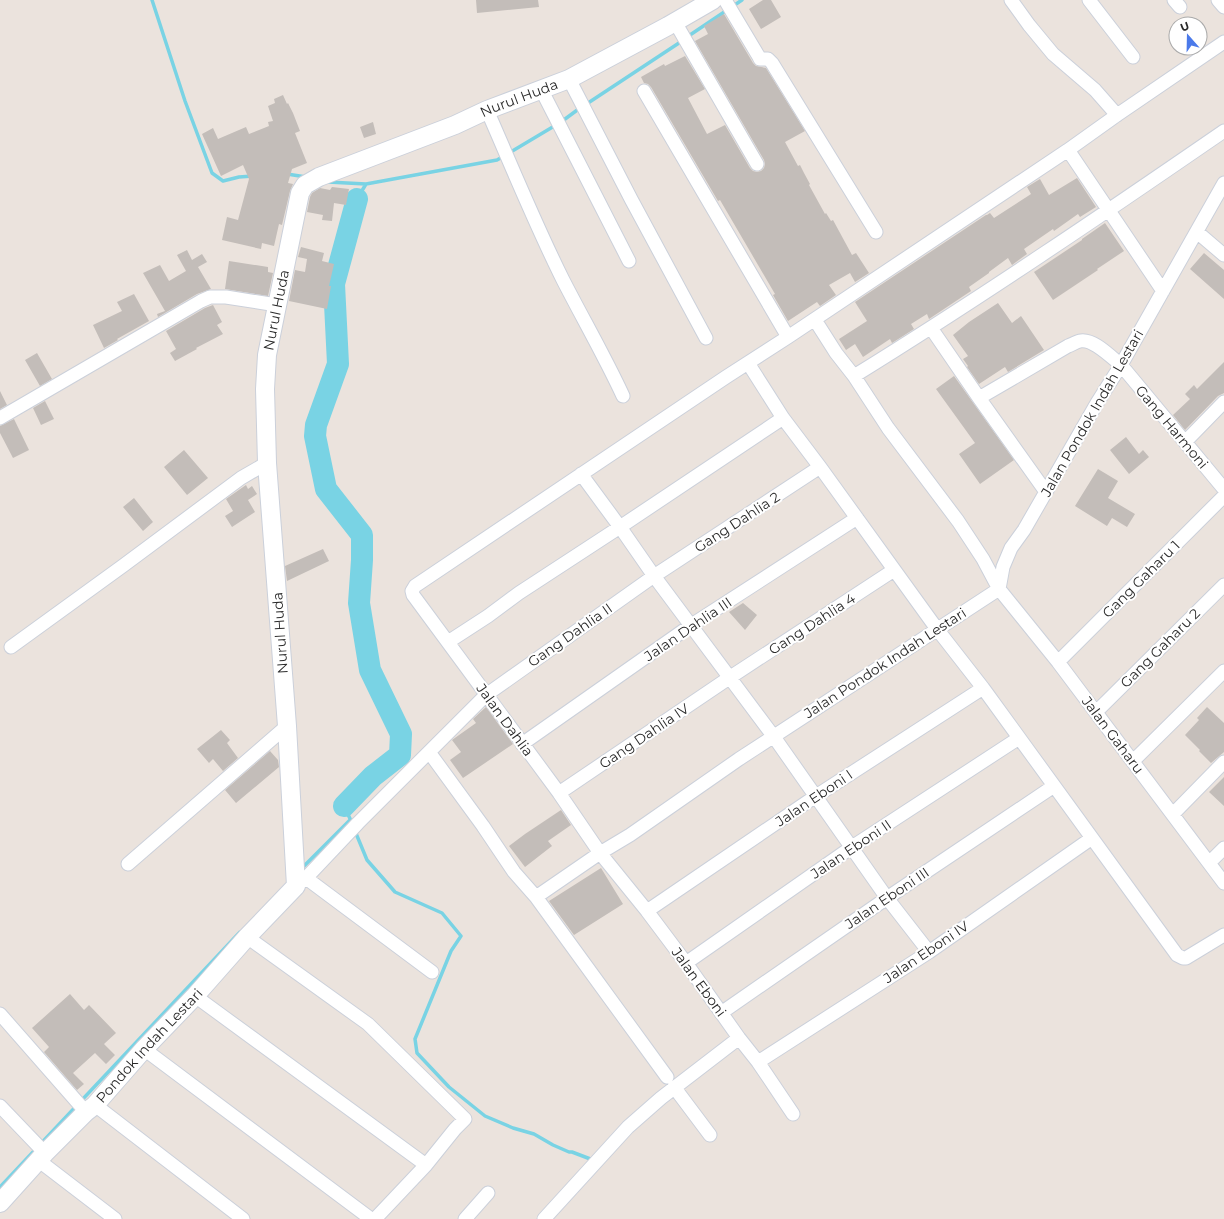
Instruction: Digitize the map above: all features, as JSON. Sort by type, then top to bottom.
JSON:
[{"type":"street","points":[[721,0],[735,16],[760,59],[768,59],[772,63],[876,232]]},
{"type":"street","name":"Nurul Huda","points":[[301,882],[287,726],[268,463],[265,389],[267,355],[300,193],[305,185],[314,180],[455,125],[487,110],[569,79],[677,25],[721,0]]},
{"type":"street","points":[[1011,0],[1053,54],[1095,90],[1117,115]]},
{"type":"street","points":[[1089,0],[1133,57]]},
{"type":"street","points":[[1218,0],[1224,7]]},
{"type":"street","points":[[677,25],[757,164]]},
{"type":"street","points":[[929,952],[887,898],[774,736],[690,626],[581,474],[815,320],[1068,150],[1224,42]]},
{"type":"street","points":[[569,79],[706,338]]},
{"type":"street","points":[[541,89],[629,261]]},
{"type":"street","points":[[644,91],[788,338]]},
{"type":"street","points":[[487,110],[526,201],[563,280],[624,396]]},
{"type":"street","points":[[854,376],[931,328],[1108,211],[1224,131]]},
{"type":"street","points":[[1068,150],[1163,291]]},
{"type":"street","name":"Jalan Pondok Indah Lestari","points":[[536,897],[600,853],[630,835],[739,759],[998,589],[1003,567],[1011,548],[1024,530],[1062,461],[1121,365],[1224,183]]},
{"type":"street","points":[[1197,232],[1224,255]]},
{"type":"street","points":[[0,418],[201,301],[210,298],[226,297],[277,305]]},
{"type":"street","name":"Jalan Gaharu","points":[[815,320],[888,428],[958,521],[983,559],[998,589],[1058,662],[1224,883]]},
{"type":"street","points":[[931,328],[1046,492]]},
{"type":"street","name":"Gang Harmoni","points":[[979,398],[1068,346],[1081,341],[1090,342],[1102,349],[1121,365],[1224,489]]},
{"type":"street","points":[[748,363],[783,418],[894,570],[983,688],[1177,955],[1186,958],[1224,935]]},
{"type":"street","points":[[1185,442],[1224,402]]},
{"type":"street","points":[[448,642],[488,616],[519,593],[783,418]]},
{"type":"street","points":[[11,647],[124,566],[241,478],[268,463]]},
{"type":"street","name":"Gang Dahlia 2","points":[[654,576],[820,467]]},
{"type":"street","name":"Jalan Dahlia","points":[[581,474],[415,586],[412,591],[413,595],[559,793],[600,853]]},
{"type":"street","name":"Gang Gaharu 1","points":[[1058,662],[1224,496]]},
{"type":"street","name":"Jalan Dahlia III","points":[[522,744],[690,626],[857,518]]},
{"type":"street","name":"Gang Dahlia 4","points":[[729,678],[894,570]]},
{"type":"street","name":"Gang Dahlia II","points":[[301,882],[486,695],[654,576]]},
{"type":"street","name":"Gang Gaharu 2","points":[[1096,712],[1224,585]]},
{"type":"street","points":[[1133,761],[1224,671]]},
{"type":"street","name":"Gang Dahlia IV","points":[[559,793],[729,678]]},
{"type":"street","name":"Jalan Eboni I","points":[[647,911],[816,796],[983,688]]},
{"type":"street","points":[[128,864],[287,726]]},
{"type":"street","name":"Jalan Eboni II","points":[[686,963],[852,847],[1019,738]]},
{"type":"street","points":[[429,752],[483,826],[514,872],[536,897],[710,1135]]},
{"type":"street","points":[[1173,814],[1224,762]]},
{"type":"street","name":"Jalan Eboni III","points":[[721,1013],[887,898],[1054,786]]},
{"type":"street","name":"Jalan Eboni IV","points":[[758,1062],[929,952],[1092,838]]},
{"type":"street","points":[[1209,863],[1224,848]]},
{"type":"street","name":"Jalan Eboni","points":[[600,853],[647,911],[686,963],[739,1038],[758,1062],[793,1114]]},
{"type":"street","points":[[301,882],[432,972]]},
{"type":"street","name":"Pondok Indah Lestari","points":[[0,1203],[41,1157],[90,1108],[195,996],[247,937],[301,882]]},
{"type":"street","points":[[247,937],[368,1024],[465,1119],[426,1165],[376,1219]]},
{"type":"street","points":[[195,996],[426,1165]]},
{"type":"street","points":[[0,1014],[90,1108],[243,1219]]},
{"type":"street","points":[[544,1219],[671,1082],[739,1038]]},
{"type":"street","points":[[144,1049],[371,1219]]},
{"type":"street","points":[[0,1106],[41,1157],[115,1219]]},
{"type":"street","points":[[466,1219],[488,1193]]},
{"type":"building","points":[[476,0],[538,0],[539,7],[477,13]]},
{"type":"building","points":[[763,0],[771,0],[781,17],[761,29],[749,9]]},
{"type":"building","points":[[724,14],[753,63],[756,66],[766,68],[805,131],[785,142],[798,166],[800,165],[825,214],[826,213],[831,221],[833,220],[852,255],[856,253],[869,273],[855,282],[850,273],[829,285],[836,295],[820,306],[817,302],[788,321],[773,295],[775,294],[720,200],[718,201],[651,87],[644,83],[641,77],[664,64],[665,66],[685,56],[705,89],[688,98],[707,134],[725,125],[750,168],[753,171],[761,171],[764,168],[764,160],[695,41],[708,34],[704,26]]},
{"type":"building","points":[[283,95],[293,113],[300,131],[295,133],[307,163],[292,169],[288,183],[293,184],[282,225],[279,224],[274,246],[262,243],[261,249],[222,240],[227,217],[238,220],[249,179],[243,165],[221,176],[202,134],[213,128],[218,139],[246,127],[249,134],[269,126],[268,122],[273,121],[268,106],[275,103],[274,99]]},
{"type":"building","points":[[373,122],[376,134],[364,138],[360,127]]},
{"type":"building","points":[[1077,178],[1096,207],[1080,217],[1078,214],[1054,231],[1053,229],[1024,249],[1027,254],[1012,265],[1008,258],[969,287],[971,291],[929,319],[927,314],[911,324],[914,329],[892,343],[890,339],[863,357],[855,344],[846,350],[839,339],[867,321],[855,302],[986,215],[990,213],[994,218],[1028,196],[1031,194],[1027,187],[1040,179],[1049,195]]},
{"type":"building","points":[[332,187],[349,189],[346,205],[334,203],[332,221],[322,220],[323,215],[307,212],[312,193],[320,188],[330,190]]},
{"type":"building","points":[[1105,223],[1124,251],[1053,300],[1034,272]]},
{"type":"building","points":[[301,247],[324,253],[322,261],[334,264],[329,286],[331,286],[327,309],[289,301],[295,270],[305,272],[307,259],[298,257]]},
{"type":"building","points":[[187,250],[192,260],[202,254],[207,262],[198,267],[211,289],[197,294],[158,317],[157,314],[165,311],[143,273],[160,265],[169,281],[186,271],[177,255]]},
{"type":"building","points":[[1204,253],[1224,270],[1224,299],[1190,269]]},
{"type":"building","points":[[229,261],[268,267],[268,272],[273,273],[268,296],[225,289]]},
{"type":"building","points":[[134,294],[149,321],[104,348],[93,325],[122,311],[117,302]]},
{"type":"building","points":[[998,303],[1012,323],[1021,316],[1044,350],[1008,372],[1005,367],[979,384],[963,359],[968,356],[953,335],[969,322]]},
{"type":"building","points":[[213,305],[222,322],[217,325],[223,334],[175,361],[170,353],[176,349],[166,331],[205,308]]},
{"type":"building","points":[[37,353],[52,379],[40,386],[25,360]]},
{"type":"building","points":[[1224,362],[1224,393],[1218,396],[1185,430],[1173,415],[1190,399],[1185,394],[1194,385],[1197,389]]},
{"type":"building","points":[[954,376],[1014,460],[980,484],[959,454],[975,443],[936,389]]},
{"type":"building","points":[[0,391],[7,405],[0,409]]},
{"type":"building","points":[[45,401],[54,419],[41,425],[33,408]]},
{"type":"building","points":[[14,419],[29,450],[13,458],[0,433],[0,426]]},
{"type":"building","points":[[1126,437],[1139,454],[1143,450],[1149,457],[1129,474],[1110,450]]},
{"type":"building","points":[[184,450],[208,478],[187,495],[164,467]]},
{"type":"building","points":[[1098,469],[1118,481],[1108,498],[1135,514],[1127,527],[1112,518],[1107,526],[1075,506]]},
{"type":"building","points":[[246,485],[248,489],[252,486],[257,494],[248,500],[255,512],[232,527],[225,516],[233,511],[226,499]]},
{"type":"building","points":[[134,498],[153,522],[143,531],[123,507]]},
{"type":"building","points":[[323,549],[329,561],[287,581],[285,566]]},
{"type":"building","points":[[743,603],[757,615],[745,630],[729,612]]},
{"type":"building","points":[[486,707],[513,744],[463,778],[450,760],[461,752],[452,740],[476,723],[473,719]]},
{"type":"building","points":[[1207,707],[1224,723],[1224,752],[1211,763],[1185,735],[1199,720],[1197,718]]},
{"type":"building","points":[[221,730],[230,740],[227,743],[238,758],[223,771],[213,759],[209,763],[197,749]]},
{"type":"building","points":[[270,751],[278,760],[279,767],[236,803],[225,790]]},
{"type":"building","points":[[1224,777],[1224,806],[1209,792]]},
{"type":"building","points":[[561,810],[571,825],[548,841],[552,846],[525,867],[509,846]]},
{"type":"building","points":[[601,868],[623,904],[574,935],[549,901]]},
{"type":"building","points":[[70,994],[84,1010],[89,1005],[116,1033],[104,1044],[115,1055],[106,1064],[95,1053],[73,1073],[84,1084],[77,1090],[44,1052],[49,1047],[32,1028]]},
{"type":"waterway","points":[[152,0],[185,101],[212,173],[223,181],[239,177],[253,176]]},
{"type":"waterway","points":[[687,37],[742,0]]},
{"type":"waterway","points":[[585,105],[682,41]]},
{"type":"waterway","points":[[561,122],[580,108]]},
{"type":"waterway","points":[[509,153],[556,125]]},
{"type":"waterway","points":[[357,199],[366,184],[497,160],[504,156]]},
{"type":"waterway","points":[[287,174],[306,177]]},
{"type":"waterway","points":[[328,182],[366,184]]},
{"type":"waterway","points":[[344,806],[373,776],[400,755],[401,734],[370,670],[359,603],[362,535],[326,489],[315,436],[316,425],[338,364],[334,284],[357,199]]},
{"type":"waterway","points":[[344,806],[353,825]]},
{"type":"waterway","points":[[301,869],[350,820]]},
{"type":"waterway","points":[[355,831],[367,860],[395,892],[442,913],[461,936],[451,951],[415,1039],[417,1053],[449,1087],[485,1116],[513,1128],[534,1134],[553,1145],[593,1160]]},
{"type":"waterway","points":[[0,1187],[240,932]]}]
